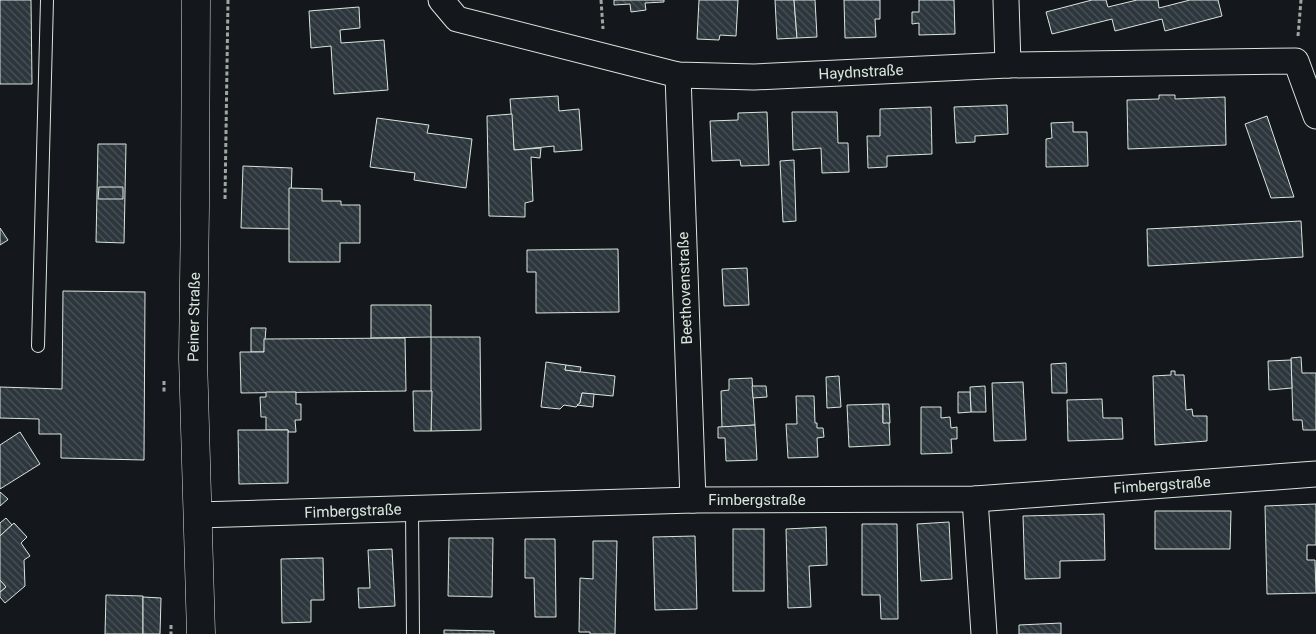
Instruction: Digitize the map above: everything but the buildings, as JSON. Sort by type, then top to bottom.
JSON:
[{"type":"main road","name":"Peiner Straße","points":[[196,0],[192,358],[201,634]]},
{"type":"street","name":"Haydnstraße","points":[[441,0],[457,19],[678,75],[754,77],[1008,65],[1296,61]]},
{"type":"street","points":[[1006,0],[1008,65]]},
{"type":"street","points":[[1296,61],[1316,116]]},
{"type":"street","name":"Beethovenstraße","points":[[678,75],[693,500]]},
{"type":"street","name":"Fimbergstraße","points":[[198,515],[693,500],[975,499],[1316,474]]},
{"type":"street","points":[[975,499],[984,634]]},
{"type":"lane","points":[[38,346],[47,0]]},
{"type":"lane","points":[[412,509],[413,634]]},
{"type":"path","points":[[225,200],[228,0]]},
{"type":"path","points":[[1296,61],[1301,0]]}]
